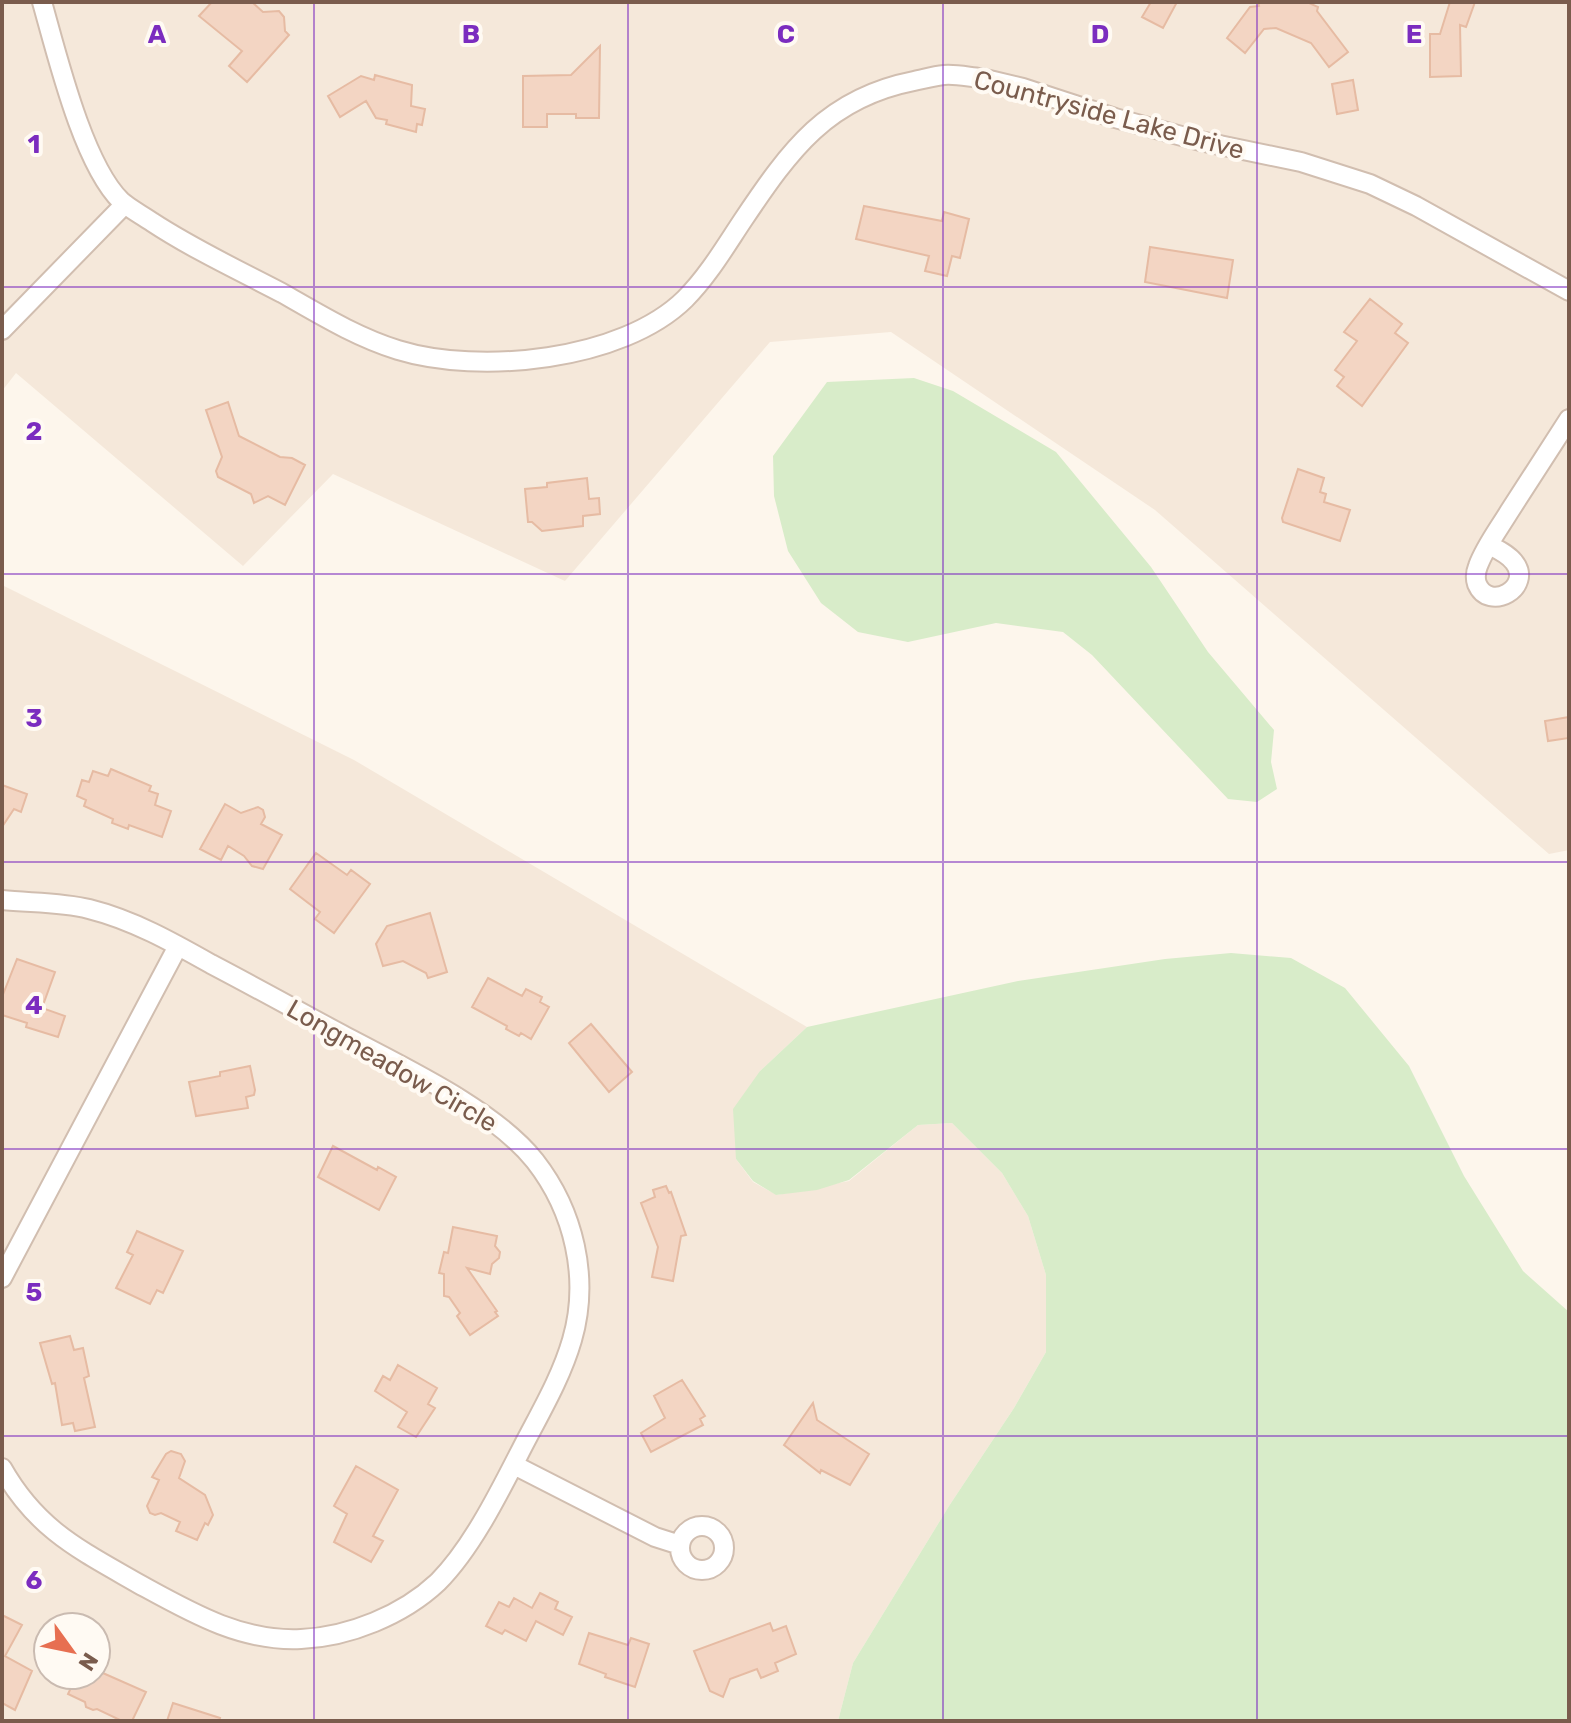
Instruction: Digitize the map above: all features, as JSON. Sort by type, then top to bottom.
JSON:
[{"type":"street","name":"Countryside Lake Drive","points":[[42,2],[84,138],[102,175],[125,204],[170,234],[333,323],[374,342],[424,357],[462,361],[536,359],[593,349],[663,318],[685,299],[709,270],[787,158],[827,117],[869,92],[944,75],[981,78],[1023,88],[1129,122],[1339,173],[1416,206],[1569,291]]},
{"type":"street","points":[[2,330],[125,204]]},
{"type":"street","points":[[1489,545],[1569,419]]},
{"type":"street","name":"Longmeadow Circle","points":[[2,900],[86,908],[122,919],[178,946],[483,1114],[516,1140],[537,1164],[560,1201],[575,1243],[579,1273],[572,1340],[558,1378],[514,1465],[469,1542],[435,1585],[416,1600],[347,1632],[300,1639],[245,1634],[186,1610],[68,1544],[29,1507],[2,1468]]},
{"type":"street","points":[[2,1278],[178,946]]},
{"type":"street","points":[[514,1465],[655,1537],[680,1545]]},
{"type":"shaded area","points":[[2,2],[1569,2],[1569,850],[1549,854],[1155,510],[891,332],[770,342],[565,581],[333,474],[243,566],[16,373],[2,391]]},
{"type":"shaded area","points":[[2,585],[354,760],[807,1027],[760,1071],[736,1159],[753,1182],[777,1195],[849,1181],[918,1125],[952,1123],[1002,1173],[1028,1216],[1046,1275],[1046,1352],[853,1663],[838,1721],[2,1721]]},
{"type":"green space","points":[[914,378],[953,391],[1056,452],[1151,567],[1208,652],[1274,730],[1271,762],[1277,789],[1257,802],[1228,799],[1092,655],[1063,632],[996,623],[908,642],[858,632],[821,603],[788,551],[774,496],[773,456],[827,382]]},
{"type":"green space","points":[[1231,953],[1291,958],[1345,988],[1409,1066],[1464,1176],[1523,1271],[1569,1312],[1569,1721],[838,1721],[853,1663],[1046,1352],[1046,1275],[1028,1216],[1002,1173],[952,1123],[918,1125],[849,1180],[817,1190],[776,1195],[753,1181],[736,1159],[733,1109],[760,1071],[807,1027],[1018,981],[1165,959]]},
{"type":"building","points":[[212,2],[252,2],[263,12],[279,11],[284,17],[285,31],[289,35],[247,82],[229,66],[242,51],[199,16]]},
{"type":"building","points":[[1151,2],[1177,2],[1163,28],[1142,17]]},
{"type":"building","points":[[1258,2],[1307,2],[1318,7],[1317,11],[1348,52],[1329,67],[1311,43],[1276,28],[1264,29],[1245,53],[1227,38],[1250,7],[1259,6]]},
{"type":"building","points":[[1450,2],[1475,2],[1466,27],[1460,25],[1461,76],[1430,77],[1430,34],[1440,34]]},
{"type":"building","points":[[600,46],[599,118],[547,114],[547,127],[523,127],[523,76],[571,75]]},
{"type":"building","points":[[375,75],[412,85],[411,106],[425,109],[422,125],[417,124],[416,132],[376,118],[366,101],[340,117],[328,96],[361,76],[374,80]]},
{"type":"building","points":[[1353,80],[1358,110],[1337,114],[1332,84]]},
{"type":"building","points":[[864,206],[942,221],[944,212],[969,219],[960,258],[952,256],[947,276],[925,271],[929,256],[856,239]]},
{"type":"building","points":[[1150,247],[1233,260],[1227,298],[1145,282]]},
{"type":"building","points":[[1370,299],[1402,324],[1395,333],[1408,343],[1362,406],[1337,386],[1344,377],[1335,370],[1357,341],[1344,332]]},
{"type":"building","points":[[228,402],[239,436],[280,457],[292,458],[305,465],[285,505],[268,496],[254,503],[251,494],[218,477],[216,471],[222,457],[206,410]]},
{"type":"building","points":[[1298,469],[1324,478],[1320,492],[1326,494],[1324,502],[1350,510],[1340,541],[1283,522]]},
{"type":"building","points":[[587,478],[589,499],[599,498],[600,514],[583,516],[583,526],[542,531],[528,522],[525,489]]},
{"type":"building","points":[[1569,717],[1569,738],[1548,741],[1545,721]]},
{"type":"building","points":[[111,769],[151,786],[149,791],[158,794],[155,805],[171,811],[162,837],[129,825],[128,829],[112,823],[113,819],[84,806],[86,800],[77,796],[82,780],[89,782],[93,771],[108,776]]},
{"type":"building","points":[[2,785],[27,794],[21,812],[14,809],[2,827]]},
{"type":"building","points":[[225,804],[241,813],[258,807],[265,817],[261,824],[282,835],[263,869],[252,866],[244,856],[228,846],[221,860],[200,849]]},
{"type":"building","points":[[316,853],[347,875],[351,870],[370,884],[334,933],[315,919],[320,912],[290,889]]},
{"type":"building","points":[[430,913],[447,972],[428,978],[426,973],[403,961],[383,966],[376,944],[387,926]]},
{"type":"building","points":[[17,959],[55,972],[42,1008],[65,1016],[58,1037],[2,1015],[2,997]]},
{"type":"building","points":[[488,978],[522,996],[526,989],[542,997],[540,1002],[549,1007],[531,1039],[506,1029],[507,1026],[472,1007]]},
{"type":"building","points":[[591,1024],[632,1072],[609,1092],[569,1043]]},
{"type":"building","points":[[250,1066],[255,1090],[254,1095],[246,1097],[248,1108],[196,1116],[189,1082]]},
{"type":"building","points":[[333,1146],[396,1177],[379,1210],[318,1177]]},
{"type":"building","points":[[666,1186],[686,1235],[681,1236],[673,1281],[652,1277],[658,1247],[641,1203],[655,1197],[653,1190]]},
{"type":"building","points":[[453,1227],[497,1236],[495,1246],[500,1252],[490,1274],[467,1268],[498,1316],[470,1335],[457,1316],[460,1313],[449,1297],[444,1296],[444,1274],[439,1273],[444,1252],[448,1253]]},
{"type":"building","points":[[137,1231],[183,1251],[163,1293],[157,1290],[150,1304],[116,1288],[133,1255],[127,1252]]},
{"type":"building","points":[[70,1336],[74,1350],[83,1348],[89,1376],[84,1378],[95,1427],[75,1431],[73,1423],[62,1425],[55,1383],[52,1384],[40,1343]]},
{"type":"building","points":[[398,1365],[437,1388],[428,1404],[435,1408],[416,1437],[398,1427],[407,1412],[375,1391],[383,1376],[390,1380]]},
{"type":"building","points":[[682,1380],[705,1416],[700,1419],[703,1425],[651,1452],[641,1433],[665,1418],[654,1396]]},
{"type":"building","points":[[813,1403],[817,1420],[869,1454],[850,1485],[821,1470],[820,1473],[784,1445]]},
{"type":"building","points":[[171,1451],[181,1454],[185,1461],[179,1478],[205,1495],[213,1515],[208,1525],[205,1523],[197,1540],[176,1531],[180,1522],[161,1513],[150,1513],[147,1506],[159,1480],[152,1477]]},
{"type":"building","points":[[356,1466],[398,1490],[373,1536],[383,1541],[371,1562],[334,1542],[347,1514],[334,1506]]},
{"type":"building","points":[[540,1593],[558,1602],[555,1609],[572,1617],[563,1635],[536,1621],[526,1641],[505,1630],[502,1634],[486,1626],[499,1602],[509,1607],[514,1598],[532,1608]]},
{"type":"building","points":[[2,1615],[22,1625],[5,1656],[32,1671],[15,1710],[2,1703]]},
{"type":"building","points":[[770,1623],[773,1631],[786,1626],[796,1654],[775,1663],[778,1671],[761,1678],[757,1669],[730,1679],[723,1697],[710,1691],[694,1651]]},
{"type":"building","points":[[589,1633],[628,1645],[631,1638],[649,1644],[635,1687],[579,1664]]},
{"type":"building","points":[[112,1677],[146,1692],[132,1721],[122,1721],[93,1710],[86,1707],[85,1702],[68,1694],[69,1691],[112,1691]]},
{"type":"building","points":[[173,1703],[220,1718],[219,1721],[167,1721]]}]
